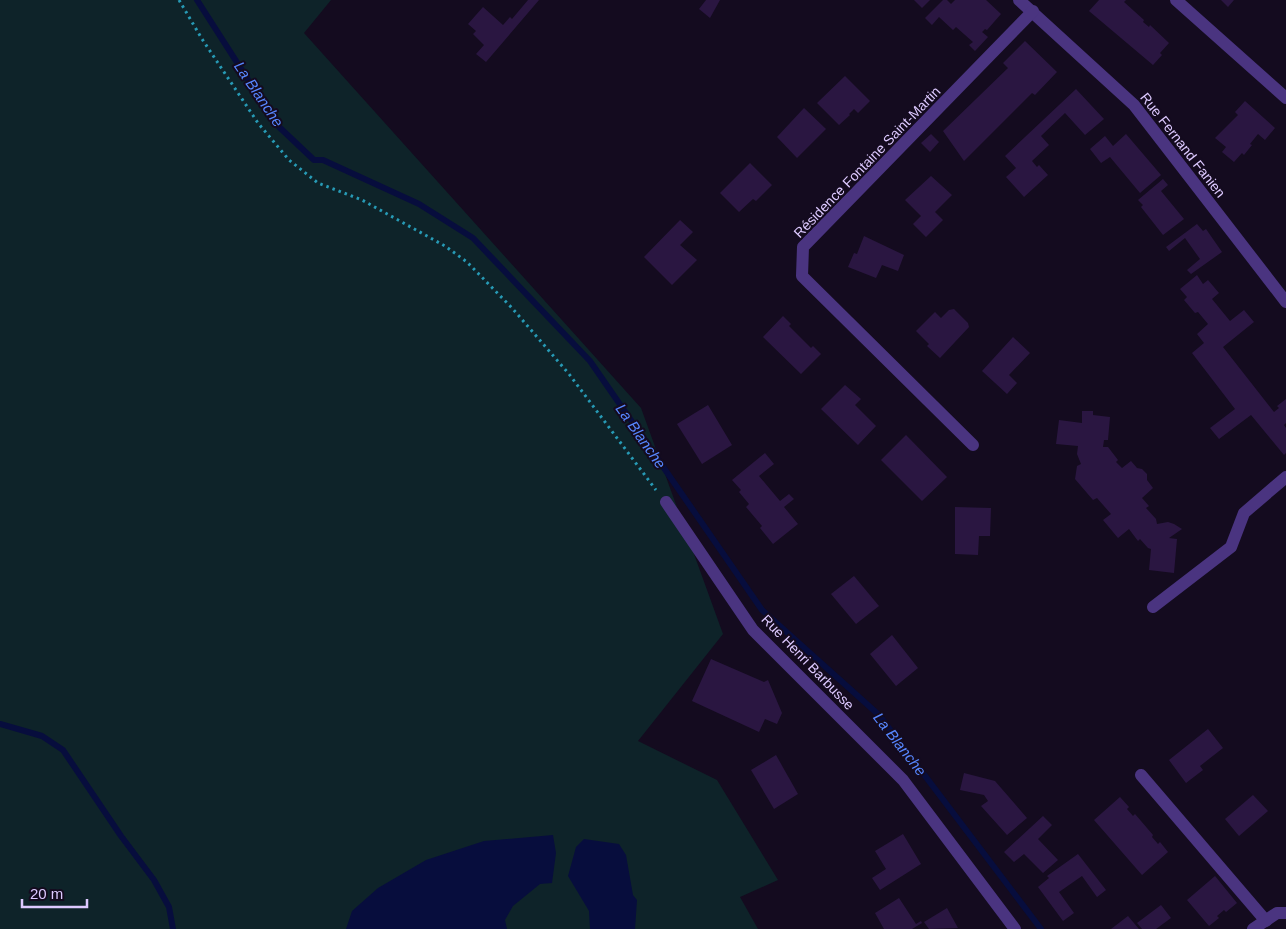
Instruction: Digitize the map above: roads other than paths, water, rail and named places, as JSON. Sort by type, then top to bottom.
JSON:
[{"type":"street","name":"Rue Fernand Fanien","points":[[1019,0],[1134,105],[1286,302]]},
{"type":"street","points":[[1176,0],[1286,98]]},
{"type":"street","name":"Résidence Fontaine Saint-Martin","points":[[973,445],[802,276],[803,247],[1033,11]]},
{"type":"street","points":[[1153,607],[1232,547],[1244,513],[1286,477]]},
{"type":"street","name":"Rue Henri Barbusse","points":[[666,502],[753,630],[903,780],[1015,929]]},
{"type":"street","points":[[1141,774],[1266,921]]},
{"type":"street","points":[[1253,929],[1277,913],[1286,913]]},
{"type":"waterway","name":"La Blanche","points":[[197,0],[277,125],[314,160],[323,160],[419,204],[473,238],[590,361],[762,610],[879,715],[1041,929]]},
{"type":"waterway","points":[[0,724],[42,736],[63,750],[121,836],[154,880],[169,907],[173,929]]}]
